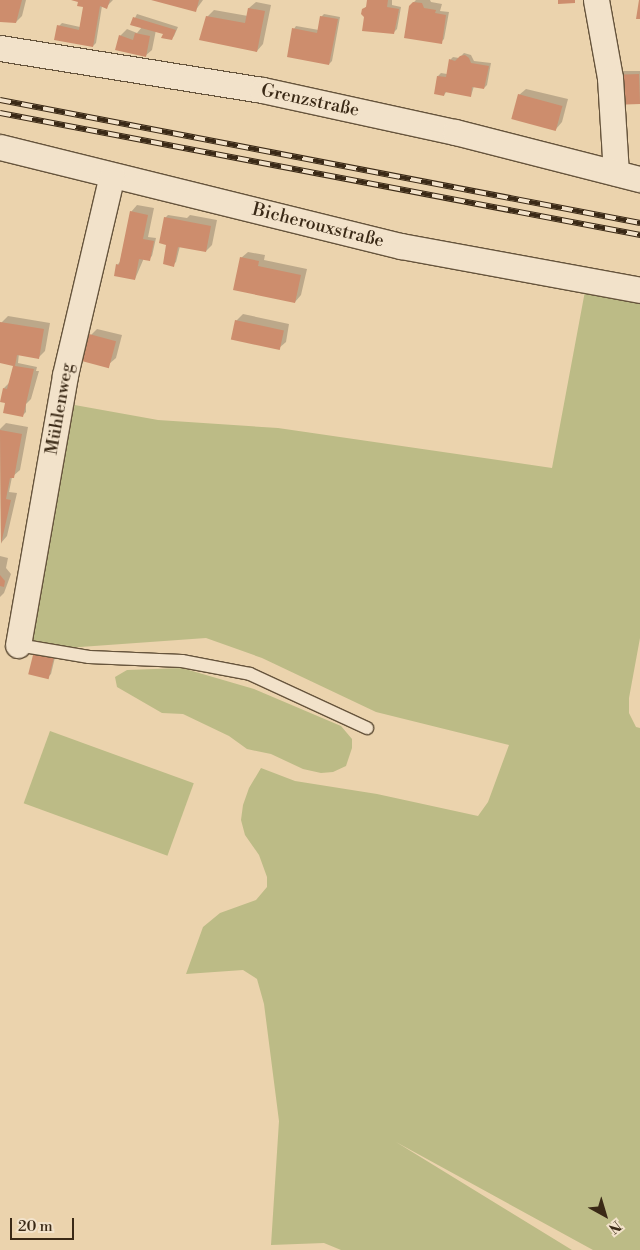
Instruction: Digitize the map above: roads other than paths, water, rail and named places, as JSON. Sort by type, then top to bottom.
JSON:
[{"type":"street","points":[[596,0],[610,78],[616,173]]},
{"type":"street","name":"Grenzstraße","points":[[0,48],[262,90],[455,132],[640,179]]},
{"type":"street","name":"Bicherouxstraße","points":[[0,147],[401,246],[640,290]]},
{"type":"street","name":"Mühlenweg","points":[[18,645],[64,375],[112,175]]},
{"type":"lane","points":[[18,645],[89,657],[182,661],[250,674],[367,728]]},
{"type":"railway","points":[[0,100],[640,223]]},
{"type":"railway","points":[[0,113],[640,235]]}]
